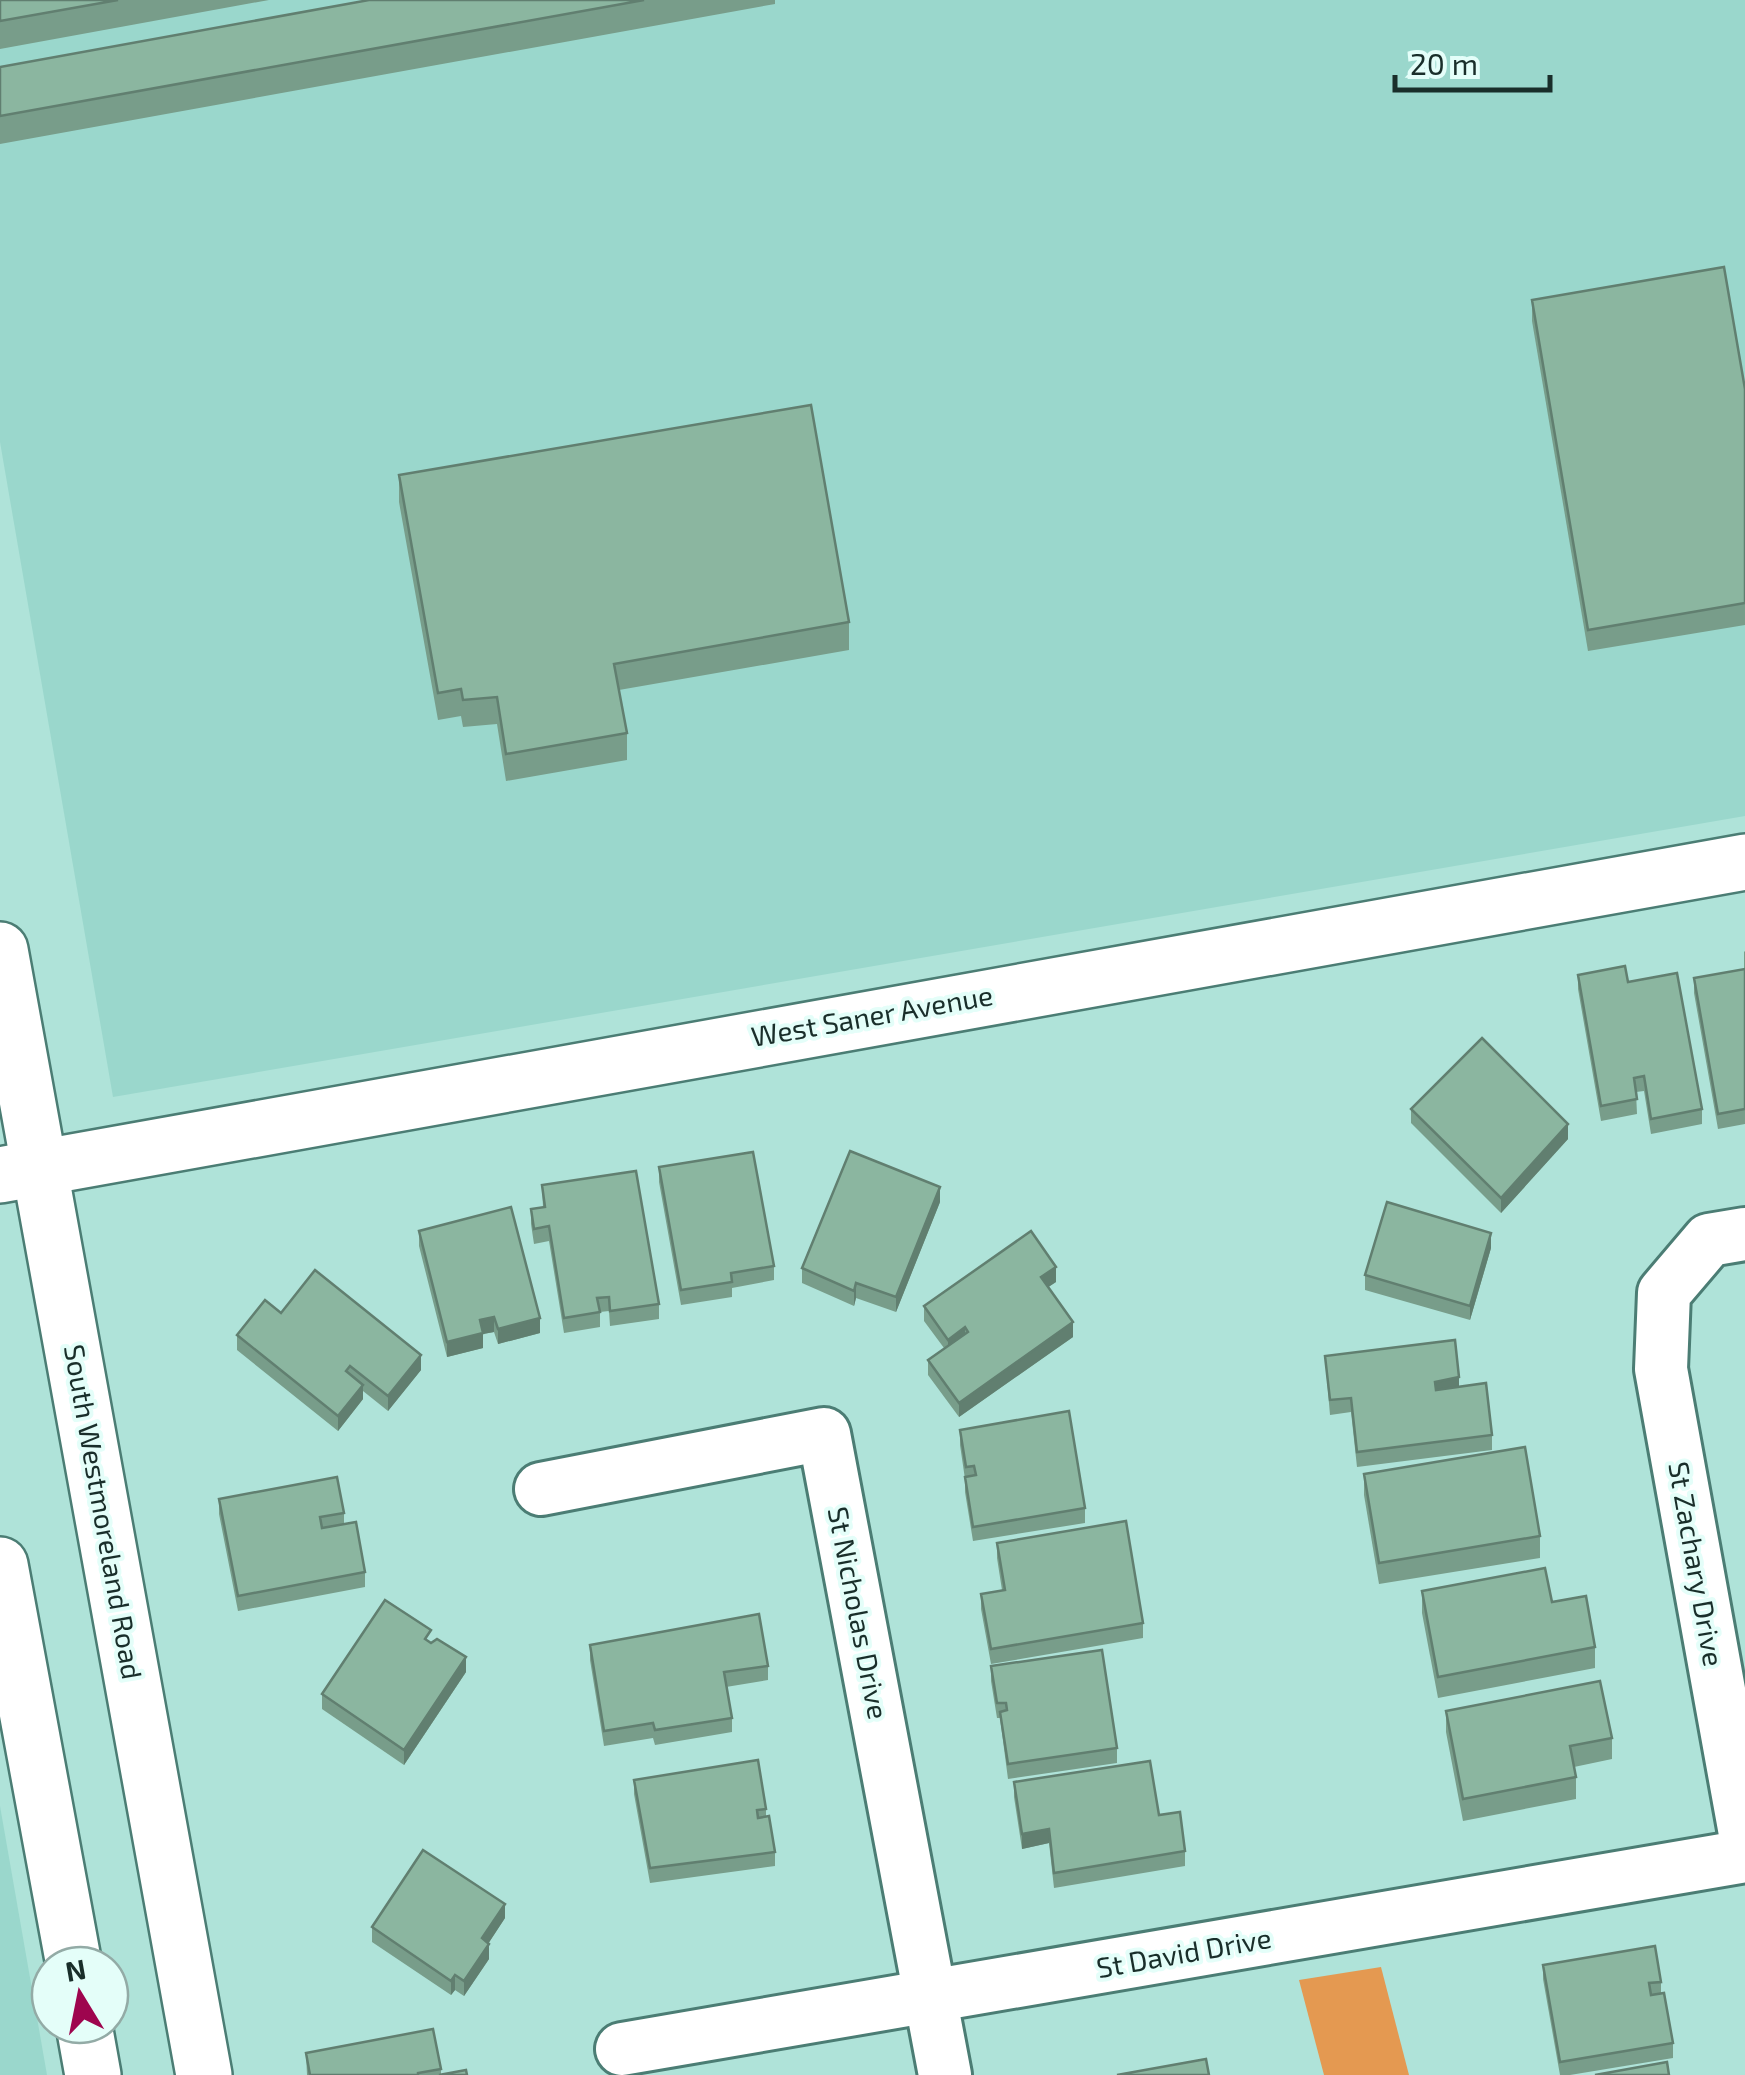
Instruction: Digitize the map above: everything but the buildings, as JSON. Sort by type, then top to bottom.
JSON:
[{"type":"street","name":"West Saner Avenue","points":[[20,1170],[1745,862]]},
{"type":"street","name":"South Westmoreland Road","points":[[0,950],[20,1170],[204,2075]]},
{"type":"street","name":"St Zachary Drive","points":[[1745,1234],[1710,1240],[1664,1293],[1661,1369],[1745,1834]]},
{"type":"street","name":"St Nicholas Drive","points":[[541,1489],[824,1434],[945,2075]]},
{"type":"street","points":[[0,1565],[70,1945]]},
{"type":"street","name":"St David Drive","points":[[622,2049],[1745,1856]]},
{"type":"street","points":[[88,2045],[93,2075]]},
{"type":"shaded area","points":[[0,0],[1745,0],[1745,816],[113,1097],[0,442]]},
{"type":"shaded area","points":[[0,1806],[30,1978],[30,2045],[42,2045],[47,2075],[0,2075]]},
{"type":"shaded area","points":[[1381,1967],[1409,2075],[1324,2075],[1299,1980]]}]
